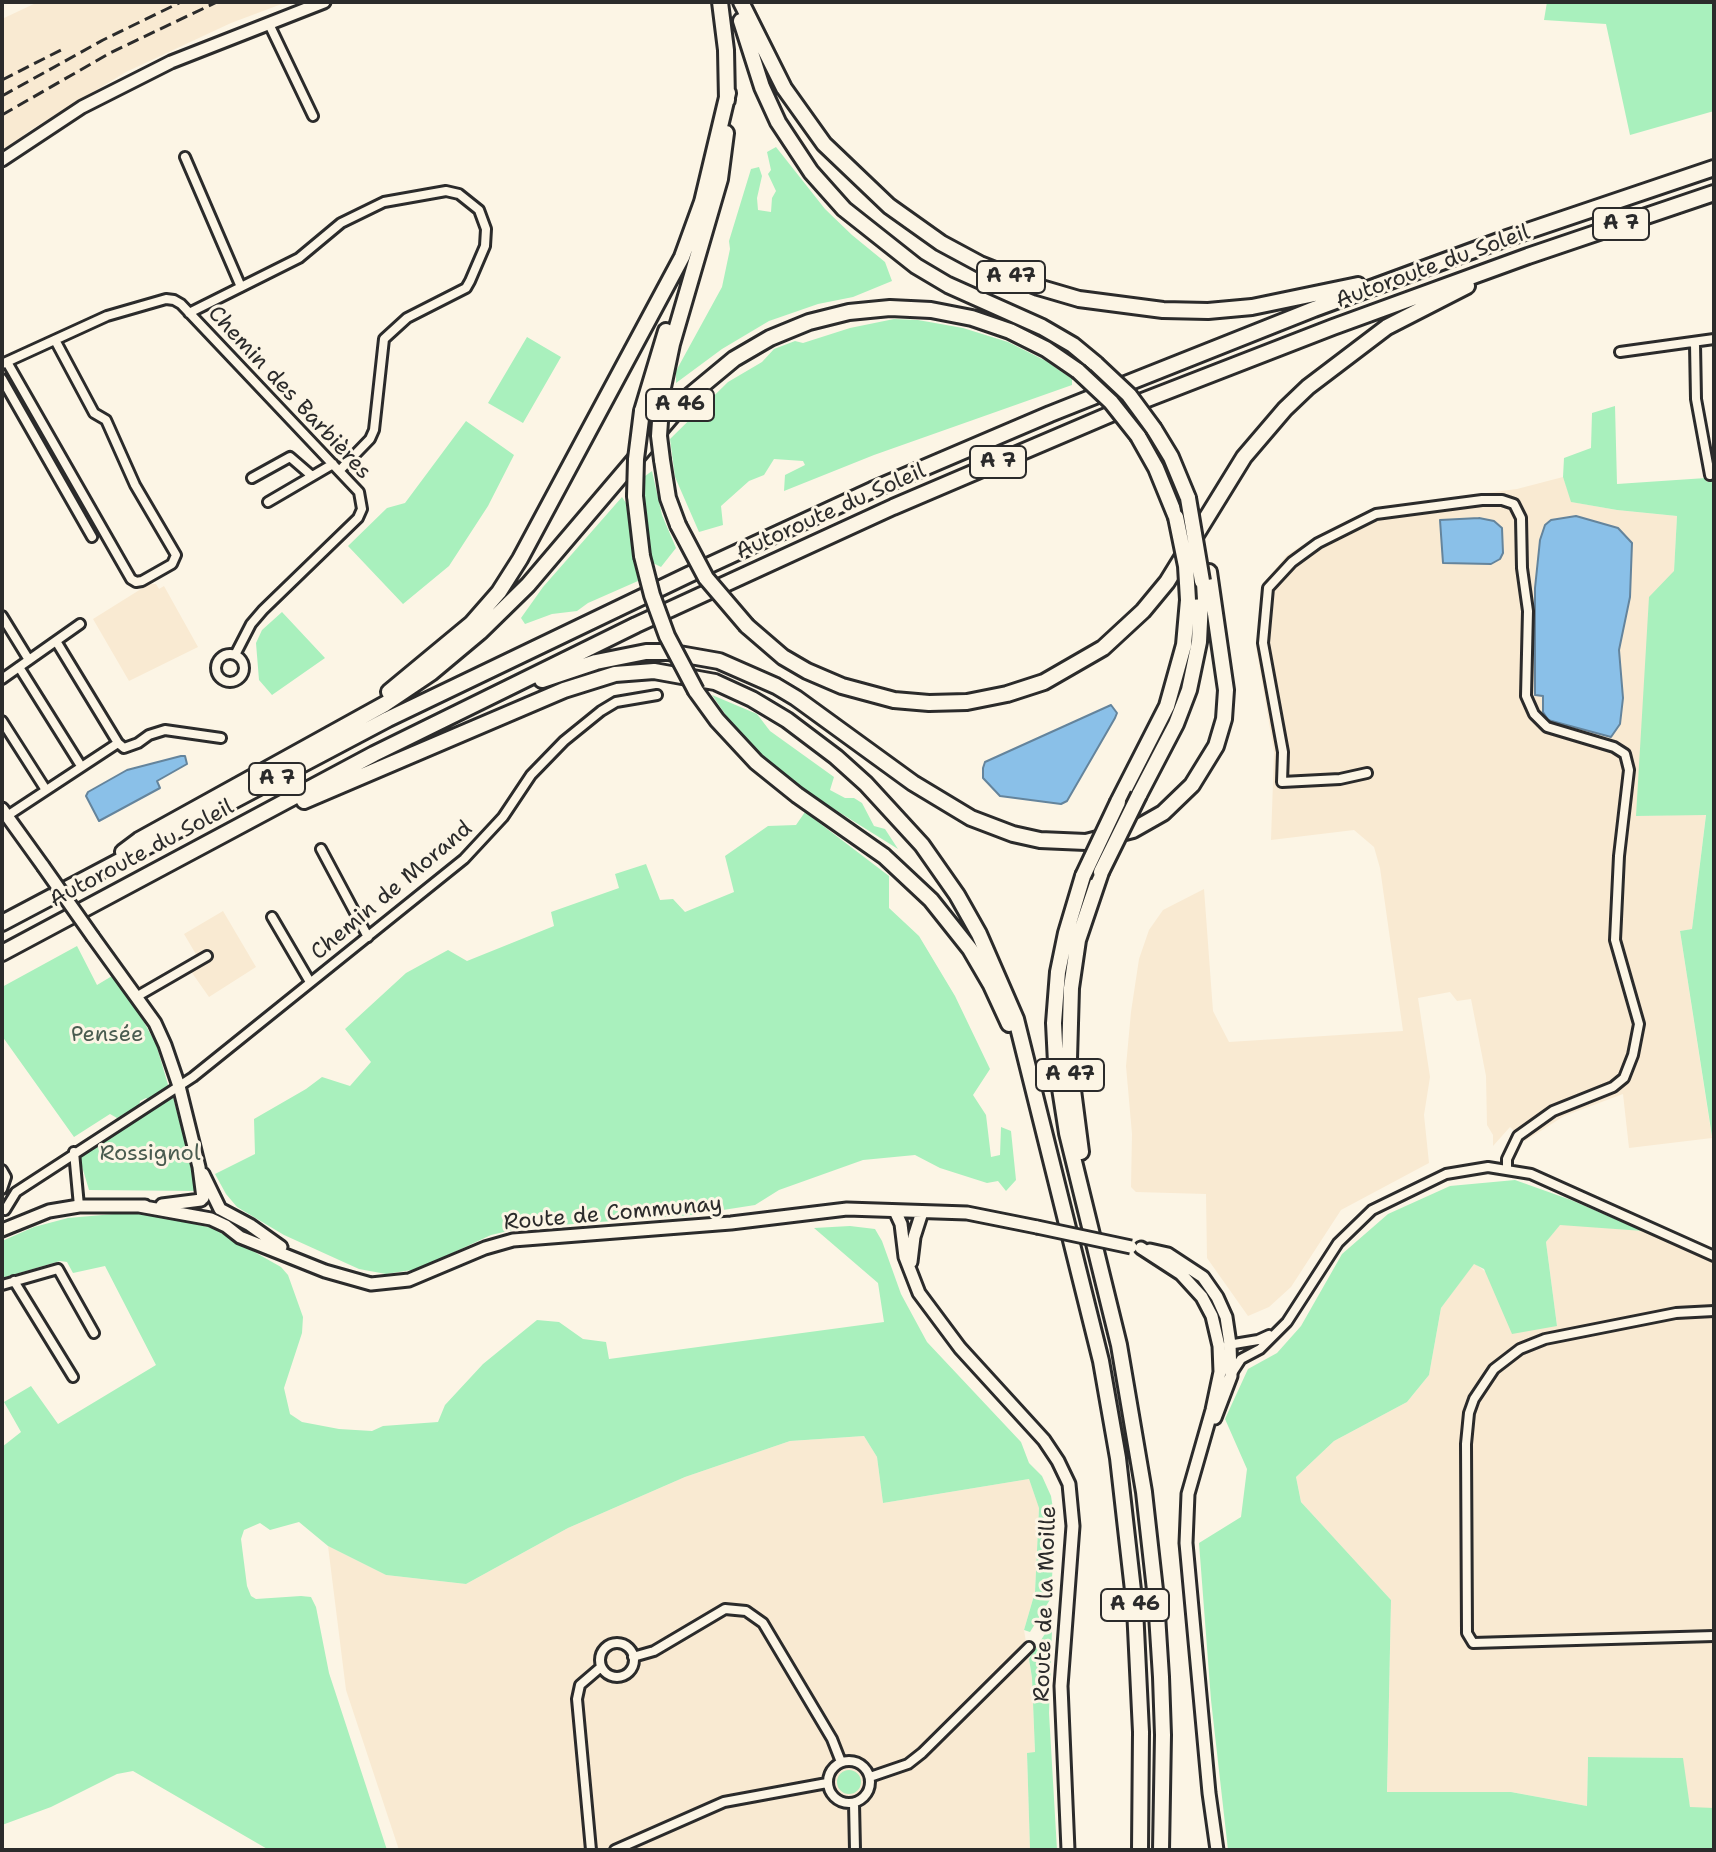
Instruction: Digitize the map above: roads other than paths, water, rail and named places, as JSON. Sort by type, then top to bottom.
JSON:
[{"type":"highway","points":[[720,2],[728,93],[720,179],[672,344],[662,392],[659,436],[668,498],[678,525],[706,578],[747,626],[783,657],[842,686],[894,700],[967,702],[1044,682],[1103,648],[1151,602],[1244,457],[1308,387],[1387,327],[1528,256]]},
{"type":"highway","name":"A 47","points":[[738,2],[784,88],[837,159],[889,206],[922,230],[961,254],[1010,277],[1079,299],[1131,308],[1186,311],[1276,303],[1410,273]]},
{"type":"highway","name":"A 47","points":[[738,2],[756,73],[770,106],[803,161],[844,209],[916,266],[948,285],[1042,327],[1073,345],[1096,364],[1129,395],[1154,429],[1171,457],[1188,498],[1205,576],[1199,642],[1189,690],[1176,724],[1101,872],[1078,940],[1071,988],[1069,1032],[1074,1111],[1104,1279]]},
{"type":"highway","points":[[370,713],[392,689],[471,624],[499,592],[520,559],[676,269],[702,202],[728,93]]},
{"type":"highway","name":"Autoroute du Soleil","points":[[2,923],[462,683],[858,497],[1064,408],[1410,273],[1714,168]]},
{"type":"highway","name":"Autoroute du Soleil","points":[[2,953],[374,754],[679,605],[893,507],[1048,440],[1264,353],[1528,256],[1714,193]]},
{"type":"highway","points":[[691,275],[667,329],[642,411],[636,459],[635,496],[642,556],[662,623],[696,691],[717,720],[756,762],[896,866],[947,918],[991,985],[1033,1084]]},
{"type":"highway","name":"A 46","points":[[91,875],[139,840],[370,713],[431,673],[499,614],[555,555],[687,398],[726,365],[770,338],[809,322],[849,312],[890,308],[931,310],[972,318],[1010,331],[1046,349],[1078,371],[1111,402],[1138,436],[1156,468],[1176,517],[1186,566],[1188,600],[1184,645],[1167,706],[1083,876],[1061,953],[1055,1014],[1058,1082],[1067,1133],[1104,1279],[1132,1413],[1153,1568],[1163,1735],[1161,1850]]},
{"type":"highway","points":[[481,701],[620,656],[668,652],[699,656],[742,670],[776,686],[813,709],[913,783],[971,818],[1013,834],[1040,840],[1086,842],[1133,830],[1163,813],[1192,785],[1216,746],[1224,719],[1226,678],[1205,576]]},
{"type":"highway","name":"A 46","points":[[226,834],[521,708],[615,674],[654,671],[675,672],[715,682],[752,699],[812,738],[881,798],[922,845],[957,895],[999,975],[1016,1019],[1089,1310],[1120,1470],[1131,1556],[1139,1672],[1140,1850]]},
{"type":"street","points":[[2,160],[82,107],[171,62],[324,2]]},
{"type":"street","points":[[269,24],[313,116]]},
{"type":"street","points":[[185,157],[241,287]]},
{"type":"street","points":[[189,313],[299,258],[341,223],[384,202],[446,191],[468,200],[484,218],[485,246],[466,288],[407,318],[384,339],[374,430],[370,439],[336,467],[312,476],[268,502]]},
{"type":"street","name":"Chemin des Barbières","points":[[4,363],[107,316],[166,299],[181,304],[359,492],[362,509],[358,518],[257,617],[235,655]]},
{"type":"street","points":[[1620,352],[1714,339]]},
{"type":"street","points":[[4,363],[131,579],[142,581],[172,564],[176,555],[135,485],[106,420],[94,413],[55,340]]},
{"type":"street","points":[[1695,344],[1696,399],[1710,475]]},
{"type":"street","points":[[2,379],[92,537]]},
{"type":"street","points":[[252,478],[290,457],[312,476]]},
{"type":"street","points":[[1367,773],[1340,779],[1282,782],[1283,752],[1263,643],[1268,588],[1292,562],[1318,543],[1376,514],[1482,500],[1502,500],[1514,504],[1521,518],[1522,568],[1528,611],[1526,696],[1534,714],[1547,727],[1614,747],[1625,754],[1629,770],[1619,856],[1615,940],[1639,1024],[1633,1055],[1624,1078],[1613,1087],[1553,1111],[1518,1136],[1507,1159],[1507,1169]]},
{"type":"street","points":[[2,616],[29,660]]},
{"type":"street","points":[[2,679],[80,624]]},
{"type":"street","points":[[56,641],[124,748],[165,730],[221,738]]},
{"type":"street","points":[[19,667],[81,766]]},
{"type":"street","name":"Chemin de Morand","points":[[3,1209],[16,1192],[179,1086],[464,859],[503,817],[531,775],[564,741],[616,702],[657,695]]},
{"type":"street","points":[[2,721],[46,790]]},
{"type":"street","points":[[118,743],[46,790],[4,812],[155,1023],[179,1086],[199,1167],[217,1215],[208,1218],[198,1209],[210,1201]]},
{"type":"street","points":[[321,849],[368,937]]},
{"type":"street","points":[[272,917],[310,982]]},
{"type":"street","points":[[136,997],[207,956]]},
{"type":"street","points":[[74,1152],[79,1206]]},
{"type":"street","points":[[1229,1350],[1260,1349],[1287,1322],[1338,1243],[1372,1210],[1446,1174],[1477,1168],[1531,1174],[1714,1256]]},
{"type":"street","points":[[2,1170],[6,1177],[2,1189]]},
{"type":"street","points":[[3,1209],[7,1227],[49,1211],[79,1206],[183,1205],[210,1201]]},
{"type":"street","name":"Route de Communay","points":[[210,1201],[294,1257]]},
{"type":"street","name":"Route de Communay","points":[[139,1206],[208,1218],[240,1237],[354,1281],[390,1283],[409,1280],[485,1248],[513,1240],[731,1223],[847,1209],[967,1213],[1136,1247]]},
{"type":"street","name":"Route de la Moille","points":[[895,1211],[901,1224],[905,1257],[919,1293],[960,1348],[1044,1440],[1069,1484],[1073,1526],[1061,1686],[1068,1850]]},
{"type":"street","points":[[910,1270],[914,1237],[922,1212]]},
{"type":"street","points":[[1136,1247],[1181,1274],[1202,1297],[1223,1331],[1229,1350],[1220,1372],[1188,1494],[1186,1543],[1217,1850]]},
{"type":"street","points":[[1136,1247],[1168,1254],[1203,1277],[1226,1317],[1231,1376],[1220,1410],[1198,1455]]},
{"type":"street","points":[[2,1285],[58,1269],[94,1333]]},
{"type":"street","points":[[14,1281],[73,1377]]},
{"type":"street","points":[[1714,1311],[1676,1313],[1545,1339],[1520,1349],[1494,1369],[1474,1399],[1467,1426],[1466,1469],[1467,1633],[1473,1643],[1714,1636]]},
{"type":"street","points":[[1229,1350],[1273,1333]]},
{"type":"street","points":[[633,1657],[654,1651],[725,1609],[746,1611],[763,1623],[832,1739],[841,1762]]},
{"type":"street","points":[[612,1644],[623,1644],[632,1652],[629,1672],[619,1677],[609,1675],[601,1667],[602,1650],[612,1644]]},
{"type":"street","points":[[870,1777],[908,1764],[922,1753],[1029,1647]]},
{"type":"street","points":[[591,1850],[577,1699],[580,1685],[601,1667]]},
{"type":"street","points":[[841,1762],[860,1764],[870,1777],[869,1791],[854,1803],[846,1804],[833,1797],[827,1783],[830,1772],[841,1762]]},
{"type":"street","points":[[615,1850],[724,1802],[827,1783]]},
{"type":"street","points":[[854,1803],[855,1850]]},
{"type":"water","points":[[1576,516],[1618,528],[1632,543],[1630,597],[1619,650],[1623,698],[1620,724],[1611,737],[1548,720],[1543,712],[1543,696],[1535,695],[1535,588],[1540,540],[1545,525],[1551,520]]},
{"type":"water","points":[[1479,518],[1494,521],[1502,528],[1503,553],[1500,559],[1491,564],[1443,563],[1440,520]]},
{"type":"water","points":[[1111,705],[1117,713],[1115,718],[1067,801],[1061,804],[1000,796],[983,778],[985,762]]},
{"type":"water","points":[[185,756],[187,764],[157,781],[160,788],[99,821],[86,796],[88,792],[127,770]]},
{"type":"railway","points":[[2,96],[103,40],[181,2]]},
{"type":"railway","points":[[2,115],[110,53],[217,2]]},
{"type":"railway","points":[[2,80],[63,49]]},
{"type":"park label","name":"Pensée","points":[[107,1035]]},
{"type":"park label","name":"Rossignol","points":[[150,1154]]}]
